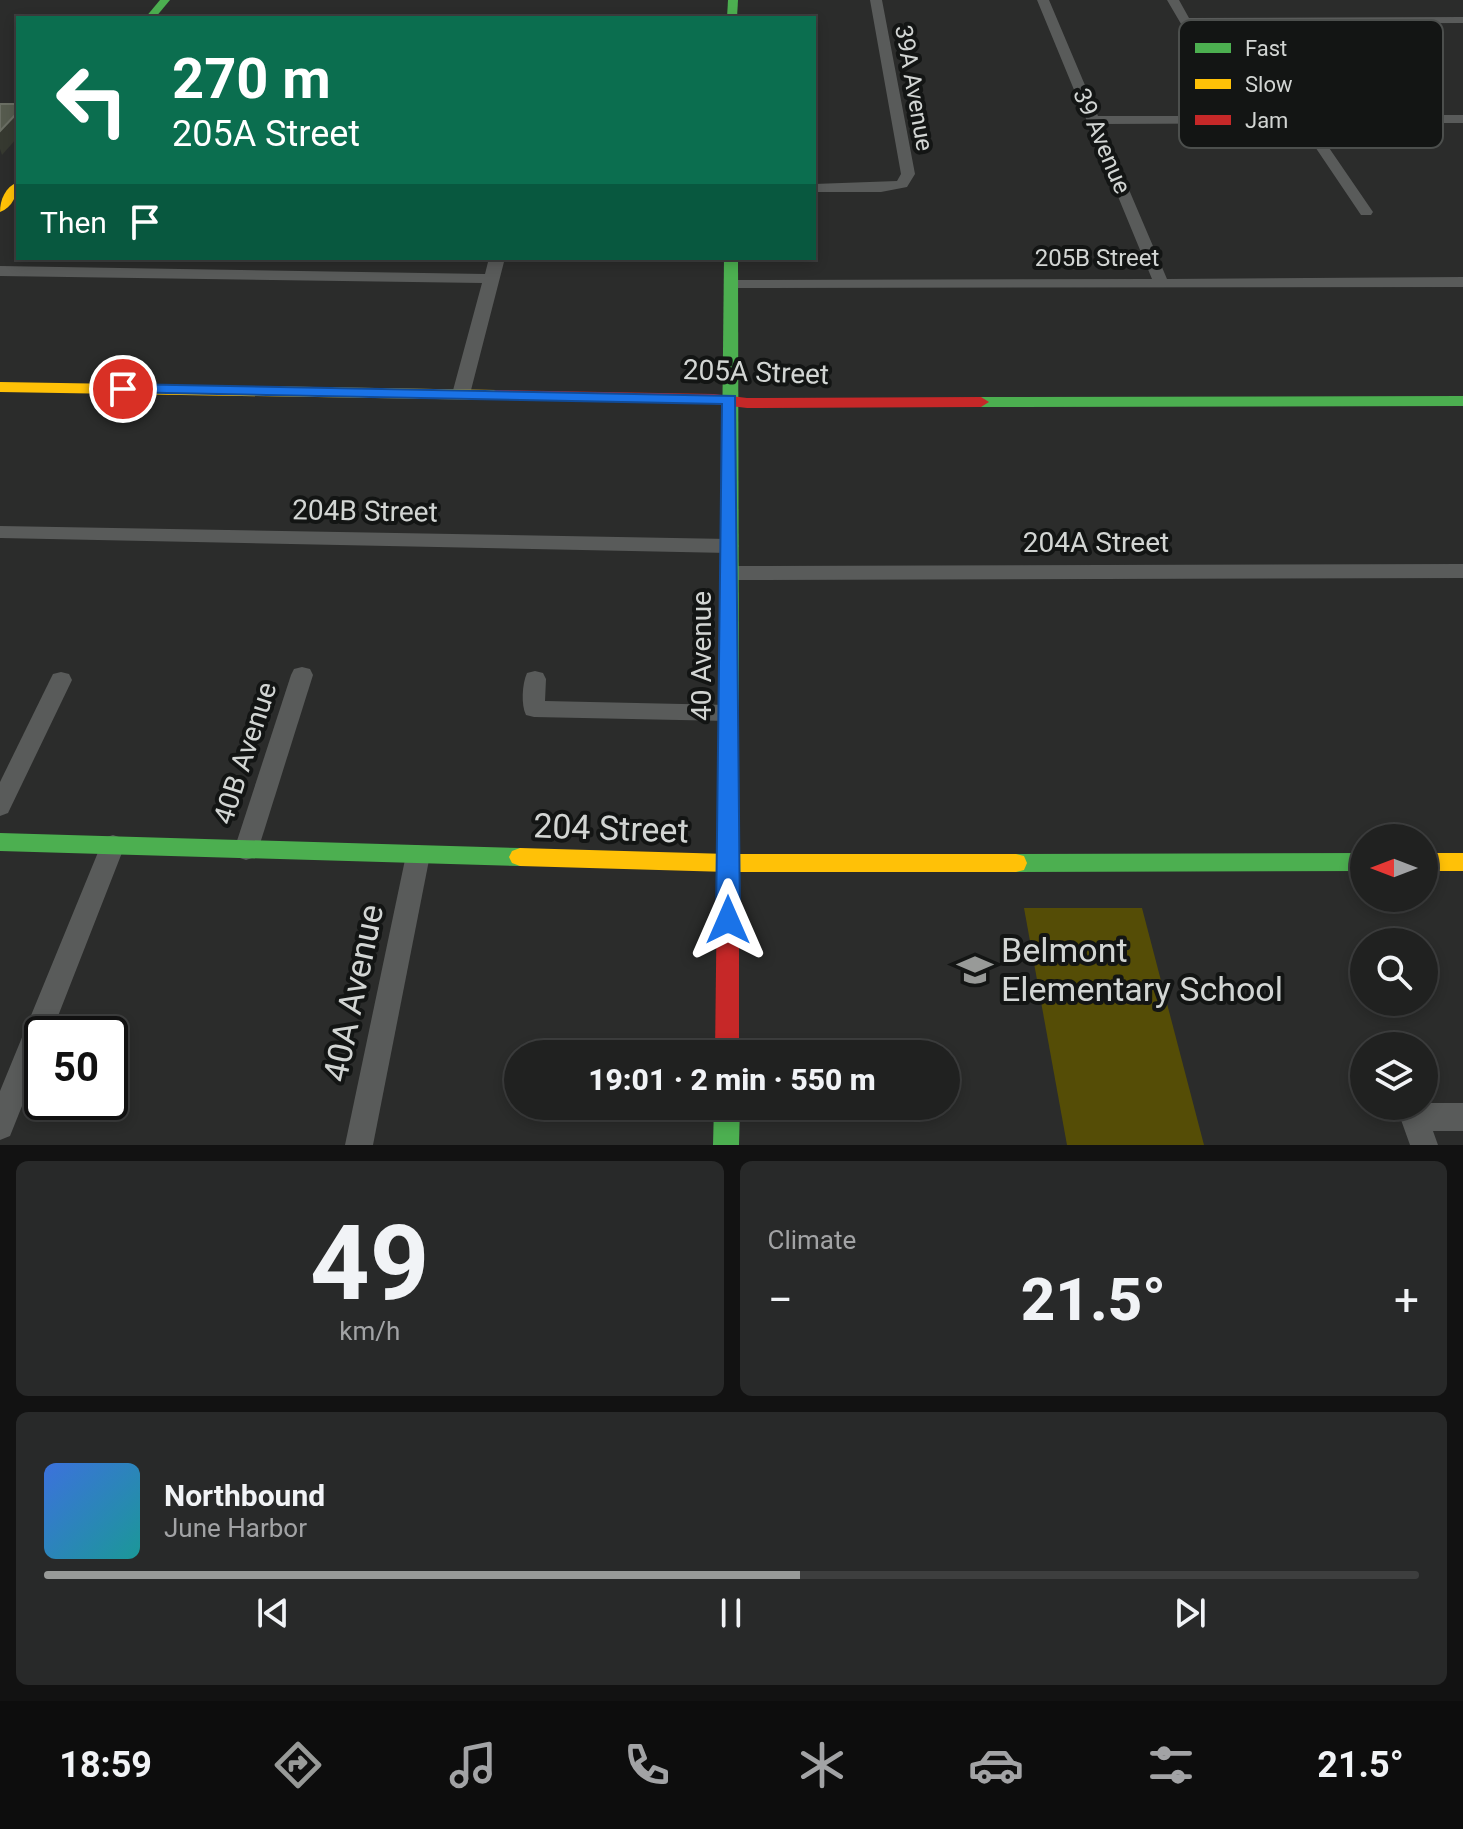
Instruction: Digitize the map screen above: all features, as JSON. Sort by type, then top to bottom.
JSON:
[{"type":"street","points":[[152,16],[165,0]]},
{"type":"street","name":"39A Avenue","points":[[816,188],[881,188],[902,184],[908,174],[876,0]]},
{"type":"street","name":"39 Avenue","points":[[1043,0],[1161,282]]},
{"type":"street","points":[[1173,0],[1185,20]]},
{"type":"street","points":[[1443,20],[1463,20]]},
{"type":"street","points":[[1093,120],[1179,120]]},
{"type":"street","points":[[1322,148],[1366,212]]},
{"type":"street","points":[[0,208],[16,188]]},
{"type":"street","points":[[461,394],[496,260]]},
{"type":"street","name":"40 Avenue","points":[[727,1040],[731,260]]},
{"type":"street","points":[[0,271],[491,279]]},
{"type":"street","name":"205B Street","points":[[731,285],[1463,282]]},
{"type":"street","name":"205A Street","points":[[0,387],[461,394],[730,400],[747,403],[1463,401]]},
{"type":"street","name":"204B Street","points":[[0,532],[729,546]]},
{"type":"street","name":"204A Street","points":[[729,573],[1463,571]]},
{"type":"street","name":"40B Avenue","points":[[246,850],[302,675]]},
{"type":"street","points":[[535,679],[534,709],[728,713]]},
{"type":"street","points":[[0,806],[61,680]]},
{"type":"street","name":"204 Street","points":[[0,842],[728,863],[1350,862]]},
{"type":"street","points":[[0,1126],[113,845]]},
{"type":"street","name":"40A Avenue","points":[[359,1145],[418,855]]},
{"type":"street","points":[[1438,862],[1463,862]]},
{"type":"street","points":[[1424,1145],[1414,1117],[1463,1117]]},
{"type":"street","points":[[726,1145],[727,1120]]},
{"type":"shaded area","points":[[1024,908],[1142,908],[1204,1145],[1067,1145]]},
{"type":"building","points":[[0,104],[16,104],[16,114],[0,131]]},
{"type":"traffic: fast","points":[[152,16],[165,0]]},
{"type":"traffic: fast","points":[[732,16],[733,0]]},
{"type":"traffic: fast","points":[[729,719],[731,260]]},
{"type":"traffic: fast","points":[[981,402],[1463,401]]},
{"type":"traffic: fast","points":[[0,842],[520,857]]},
{"type":"traffic: fast","points":[[1016,863],[1350,862]]},
{"type":"traffic: fast","points":[[726,1145],[727,1120]]},
{"type":"traffic: slow","points":[[0,208],[16,188]]},
{"type":"traffic: slow","points":[[0,387],[496,395]]},
{"type":"traffic: slow","points":[[520,857],[728,863],[1016,863]]},
{"type":"traffic: slow","points":[[1438,862],[1463,862]]},
{"type":"traffic: jam","points":[[496,395],[714,399],[747,403],[981,402]]},
{"type":"traffic: jam","points":[[727,1040],[729,719]]},
{"type":"place","name":"Belmont Elementary School","points":[[975,970]]},
{"type":"route","points":[[123,389],[730,400],[728,920]]}]
